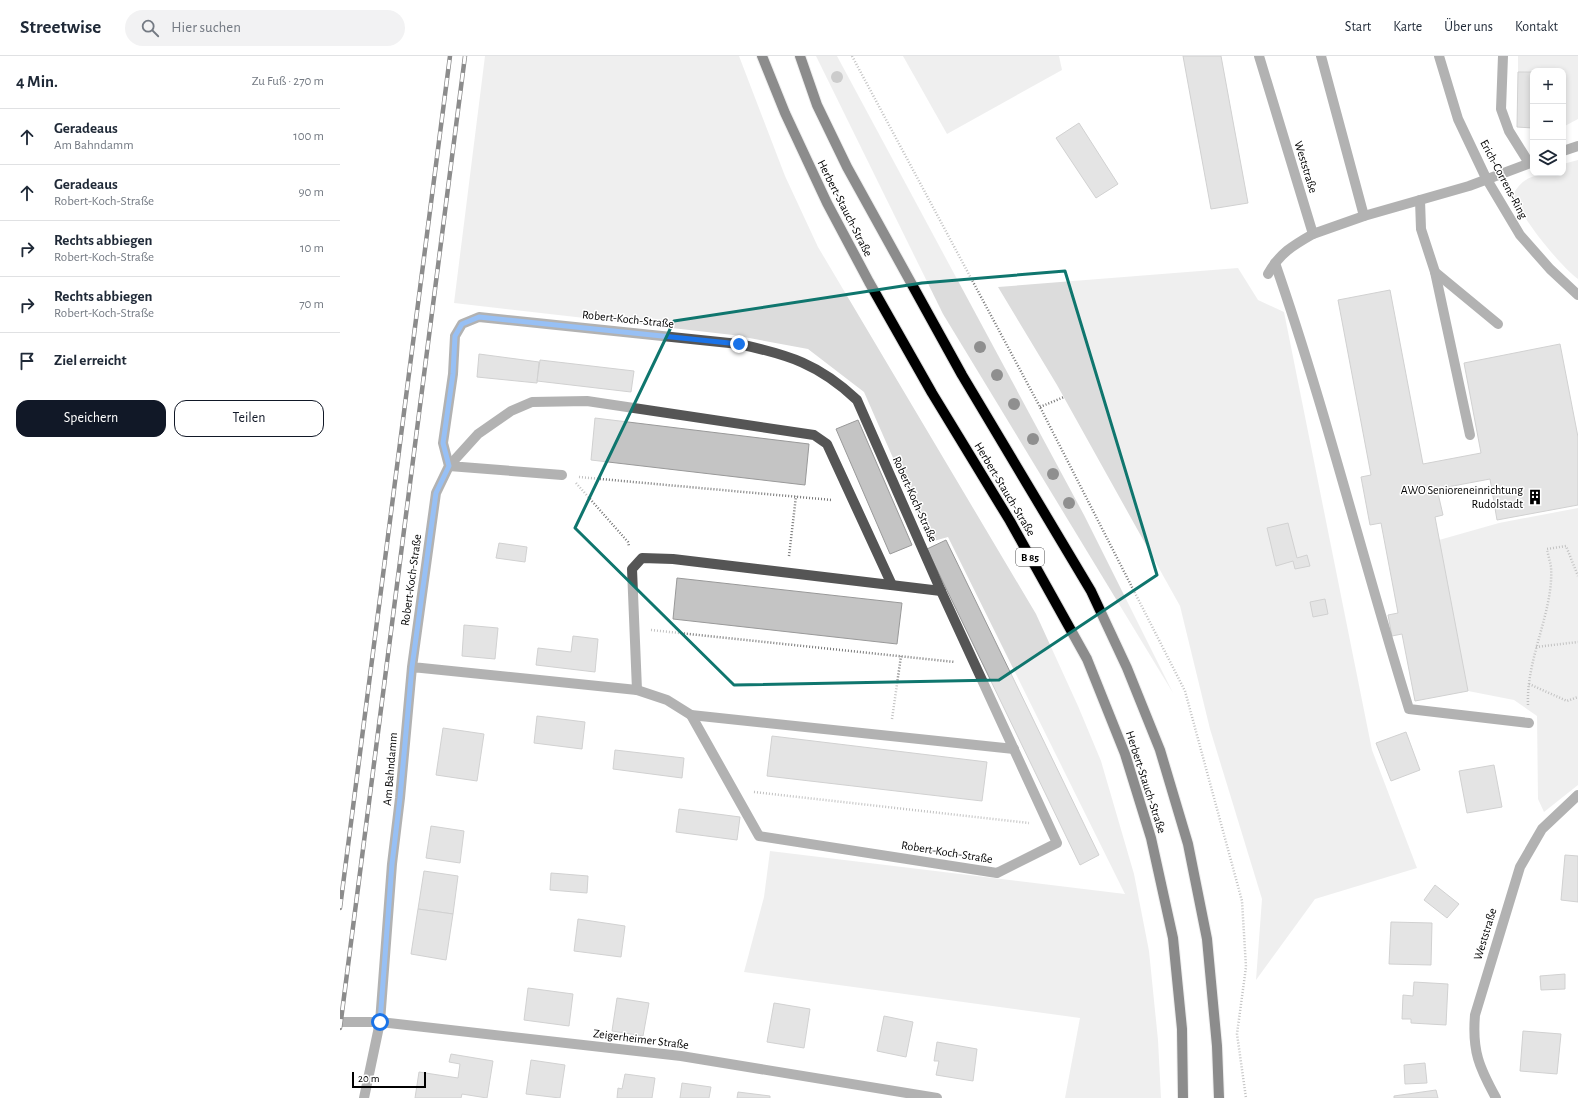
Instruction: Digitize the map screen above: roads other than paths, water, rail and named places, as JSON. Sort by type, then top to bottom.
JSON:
[{"type":"main road","name":"Herbert-Stauch-Straße","points":[[762,56],[785,113],[823,196],[869,282],[932,393],[1010,522],[1087,659],[1125,754],[1154,854],[1173,938],[1182,1029],[1183,1098]]},
{"type":"main road","name":"Herbert-Stauch-Straße","points":[[800,56],[817,104],[847,167],[962,375],[1091,591],[1127,668],[1160,750],[1188,844],[1207,938],[1217,1046],[1219,1098]]},
{"type":"street","name":"Weststraße","points":[[1259,56],[1313,234]]},
{"type":"street","points":[[1321,56],[1364,216]]},
{"type":"street","name":"Erich-Correns-Ring","points":[[1439,56],[1458,119],[1486,178],[1520,235],[1550,269],[1578,295]]},
{"type":"street","points":[[1503,56],[1502,109],[1509,131],[1530,162]]},
{"type":"street","points":[[1566,150],[1578,146]]},
{"type":"street","points":[[1268,274],[1287,249],[1313,234],[1364,216],[1470,186],[1486,178],[1530,163]]},
{"type":"street","points":[[1420,200],[1421,229],[1435,272],[1470,435]]},
{"type":"street","points":[[1275,263],[1292,311],[1409,709],[1529,723]]},
{"type":"street","points":[[1435,272],[1498,324]]},
{"type":"street","name":"Robert-Koch-Straße","points":[[412,667],[436,493],[449,466],[443,443],[453,374],[455,336],[462,324],[479,317],[739,344],[780,353],[812,366],[838,383],[857,400],[941,591],[1057,843],[997,873],[759,836],[691,714]]},
{"type":"street","points":[[449,466],[478,434],[511,411],[532,402],[587,401],[814,435],[827,444],[892,585]]},
{"type":"street","points":[[449,466],[562,475]]},
{"type":"street","points":[[637,690],[632,569],[642,558],[674,559],[941,591]]},
{"type":"street","points":[[412,667],[637,690],[667,700],[691,714],[1014,748]]},
{"type":"street","name":"Am Bahndamm","points":[[364,1098],[380,1022],[392,864],[400,798],[412,667]]},
{"type":"street","name":"Weststraße","points":[[1496,1098],[1481,1072],[1475,1047],[1475,1015],[1520,867],[1542,828],[1578,794]]},
{"type":"street","name":"Zeigerheimer Straße","points":[[340,1022],[380,1022],[681,1056],[937,1098]]},
{"type":"railway","points":[[340,908],[450,56]]},
{"type":"railway","points":[[340,1028],[465,56]]},
{"type":"place","name":"AWO Senioreneinrichtung Rudolstadt","points":[[1535,497]]}]
